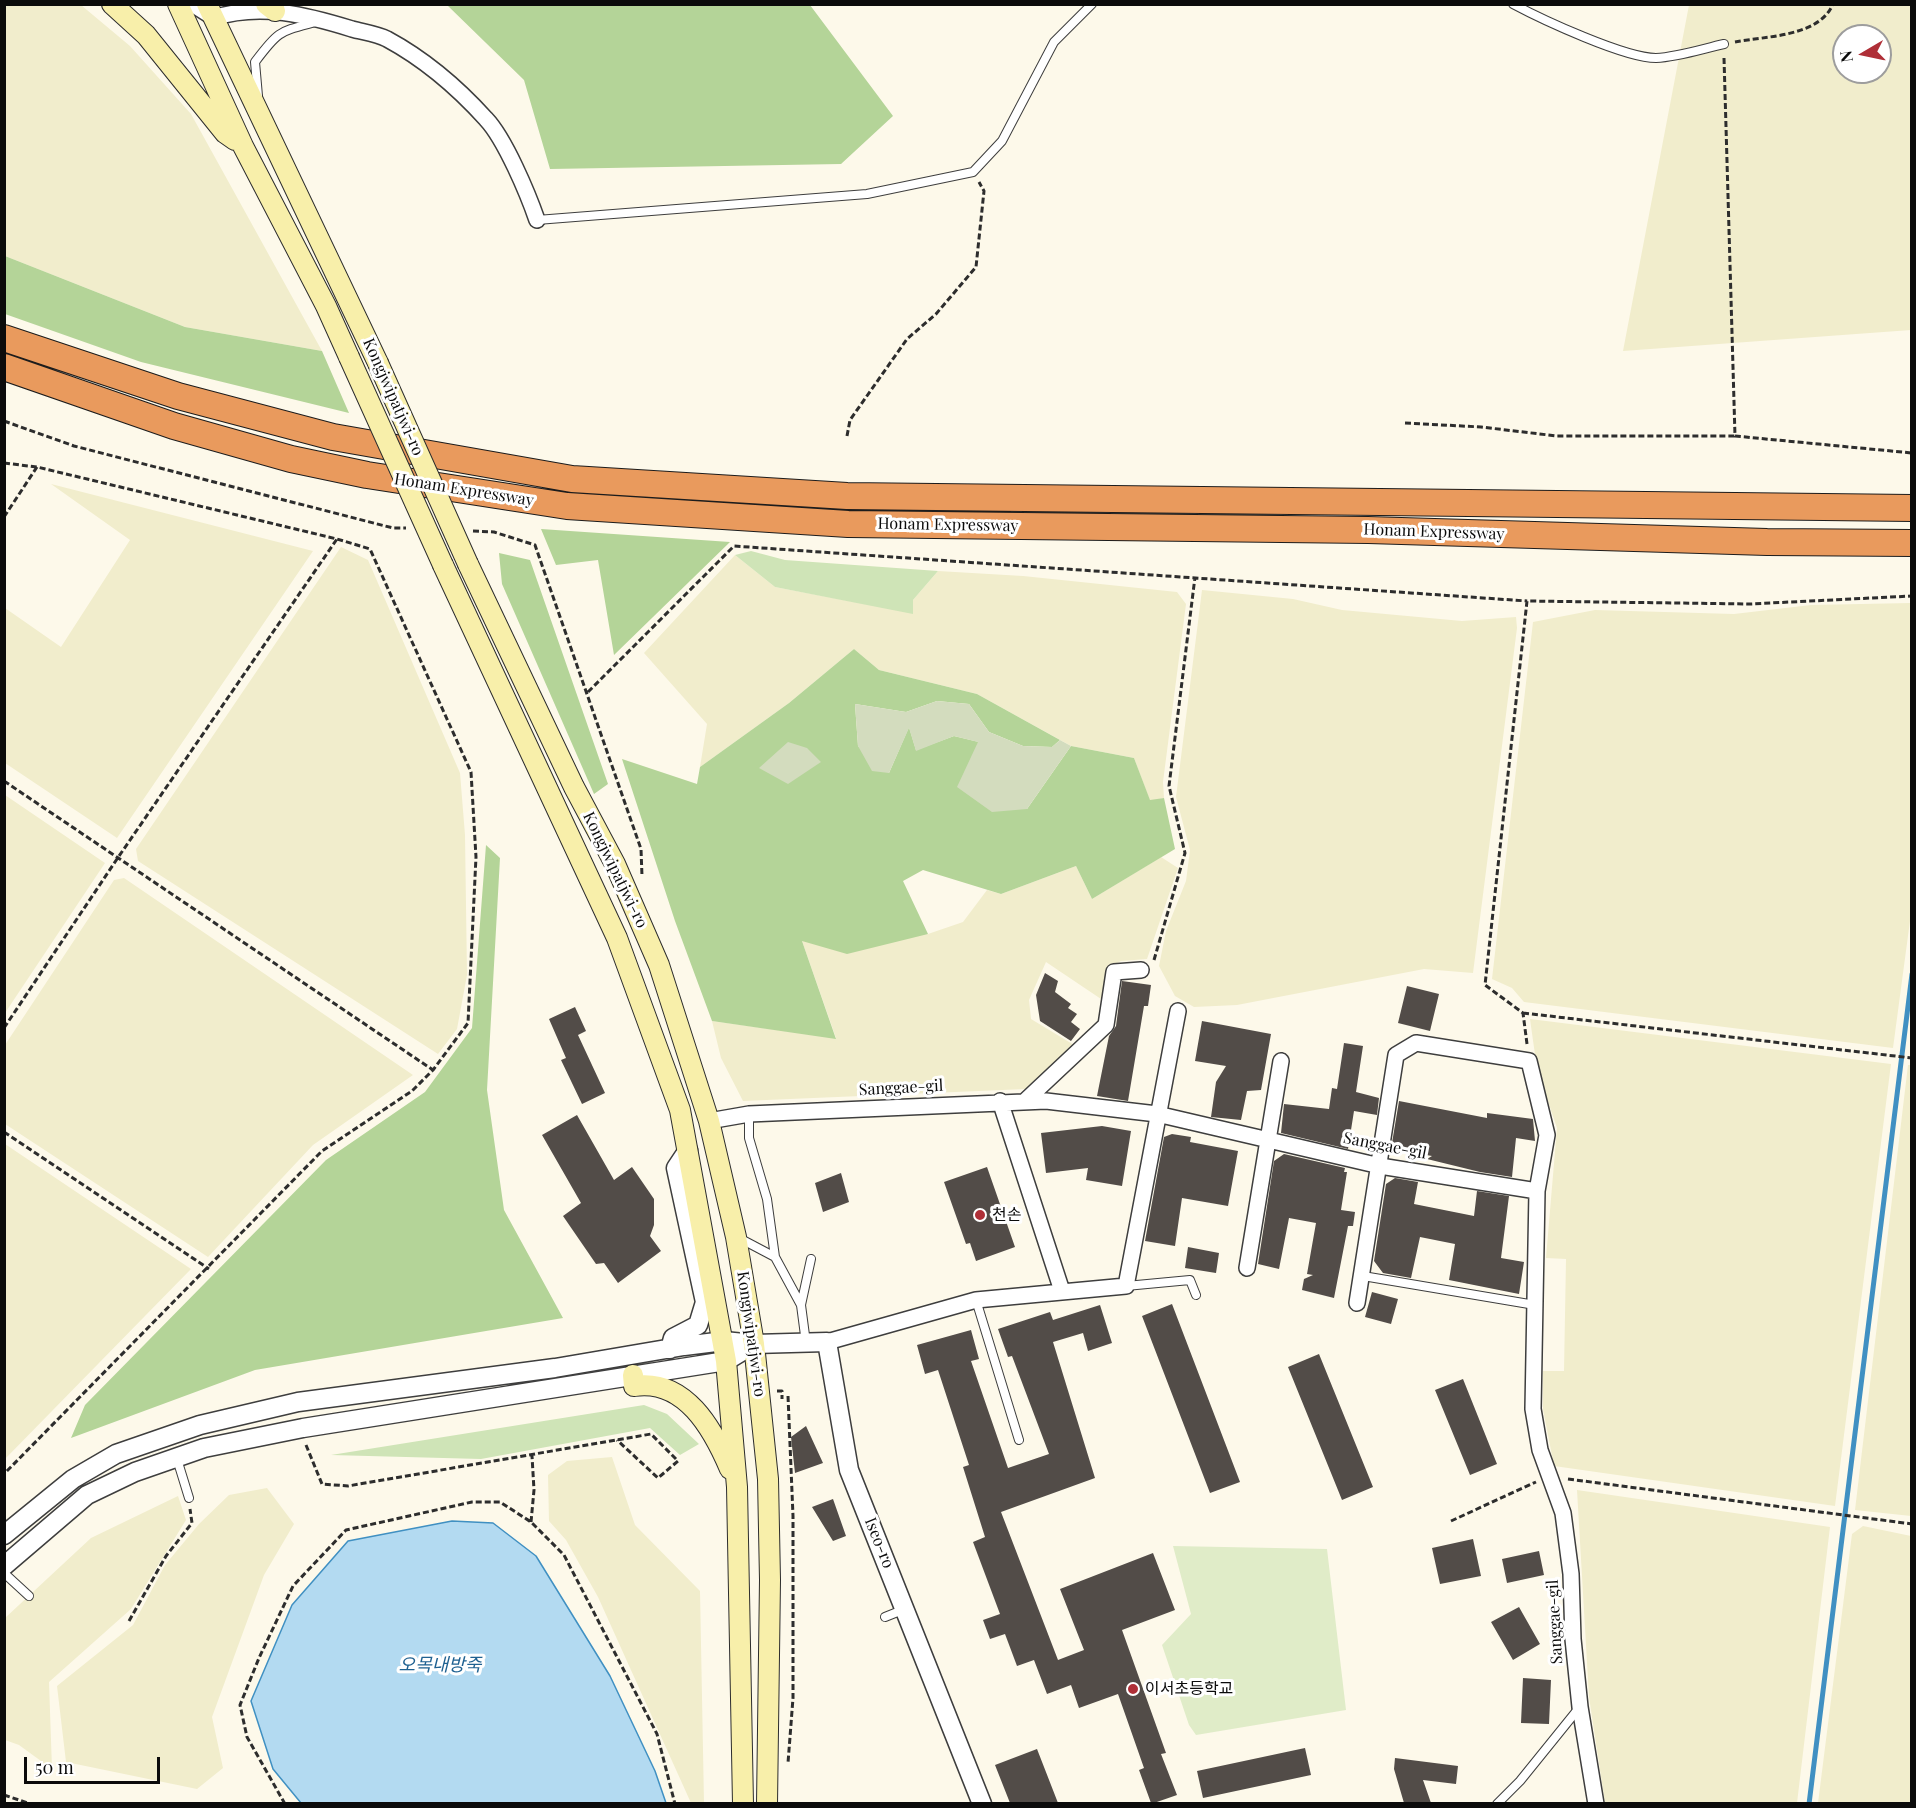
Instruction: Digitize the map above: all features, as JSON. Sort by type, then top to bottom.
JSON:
[{"type":"highway","name":"Honam Expressway","points":[[4,338],[178,396],[333,437],[572,479],[847,496],[1911,508]]},
{"type":"highway","name":"Honam Expressway","points":[[4,367],[174,426],[291,459],[367,475],[567,506],[848,524],[1368,530],[1767,542],[1911,543]]},
{"type":"main road","points":[[112,4],[146,35],[225,133],[243,146]]},
{"type":"main road","name":"Kongjwipatjwi-ro","points":[[178,4],[243,146],[326,306],[616,938],[680,1110],[726,1361],[737,1487],[743,1803]]},
{"type":"main road","name":"Kongjwipatjwi-ro","points":[[210,11],[378,363],[468,564],[574,787],[615,864],[659,965],[709,1121],[736,1237],[754,1344],[768,1479],[770,1580],[767,1803]]},
{"type":"main road","points":[[633,1375],[634,1386],[645,1384],[678,1394],[708,1422],[737,1487]]},
{"type":"street","points":[[192,4],[210,11],[232,12],[271,8],[324,20],[385,39],[436,70],[488,120],[526,189],[537,220]]},
{"type":"street","points":[[1024,1102],[1106,1025],[1114,972],[1141,969]]},
{"type":"street","points":[[4,1535],[73,1479],[116,1454],[200,1425],[298,1402],[555,1368],[724,1341],[754,1344],[827,1342],[976,1300],[1126,1286],[1178,1011]]},
{"type":"street","points":[[1357,1303],[1396,1055],[1416,1043],[1529,1061],[1547,1135],[1538,1191]]},
{"type":"street","points":[[1247,1268],[1281,1061]]},
{"type":"street","points":[[1000,1101],[1062,1291]]},
{"type":"street","name":"Sanggae-gil","points":[[709,1121],[749,1114],[1000,1101],[1046,1101],[1157,1114],[1268,1138],[1380,1166],[1538,1191],[1533,1409],[1539,1450],[1563,1513],[1571,1574],[1573,1639],[1580,1707],[1596,1803]]},
{"type":"street","points":[[670,1349],[674,1338],[698,1325],[705,1302],[676,1168],[688,1150]]},
{"type":"street","name":"Iseo-ro","points":[[827,1342],[849,1470],[982,1803]]},
{"type":"street","points":[[4,1566],[87,1494],[135,1472],[204,1448],[303,1428],[726,1361],[754,1344]]},
{"type":"street","points":[[342,1396],[346,1422]]},
{"type":"lane","points":[[537,220],[867,194],[973,172],[1002,141],[1054,42],[1092,4]]},
{"type":"lane","points":[[1513,4],[1538,17],[1637,56],[1657,58],[1724,44]]},
{"type":"lane","points":[[259,110],[255,62],[279,32],[324,20]]},
{"type":"lane","points":[[749,1114],[749,1138],[767,1199],[775,1257],[801,1305]]},
{"type":"lane","points":[[736,1237],[775,1257]]},
{"type":"lane","points":[[806,1342],[801,1305],[811,1259]]},
{"type":"lane","points":[[1362,1276],[1534,1305]]},
{"type":"lane","points":[[1126,1286],[1190,1280],[1196,1295]]},
{"type":"lane","points":[[976,1300],[1019,1440]]},
{"type":"lane","points":[[177,1457],[189,1498]]},
{"type":"lane","points":[[4,1573],[29,1596]]},
{"type":"lane","points":[[885,1617],[905,1609]]},
{"type":"lane","points":[[1497,1803],[1520,1781],[1580,1707]]},
{"type":"path","points":[[1735,436],[1724,44],[1813,27],[1830,11],[1833,4]]},
{"type":"path","points":[[848,436],[850,420],[907,339],[936,314],[976,267],[984,191],[973,172]]},
{"type":"path","points":[[4,421],[97,452],[393,528],[415,529]]},
{"type":"path","points":[[1405,423],[1557,436],[1735,436],[1911,453]]},
{"type":"path","points":[[4,463],[38,467],[370,549],[471,772],[476,857],[468,1023],[433,1070],[412,1092],[322,1151],[209,1269],[4,1474]]},
{"type":"path","points":[[4,517],[38,467]]},
{"type":"path","points":[[472,531],[494,531],[535,545],[588,692],[640,849],[642,885]]},
{"type":"path","points":[[4,1028],[337,539]]},
{"type":"path","points":[[588,692],[735,546],[1527,601],[1750,604],[1911,596]]},
{"type":"path","points":[[1141,969],[1152,967],[1185,853],[1169,786],[1195,577]]},
{"type":"path","points":[[1527,601],[1485,985],[1523,1013],[1911,1058]]},
{"type":"path","points":[[4,781],[433,1070]]},
{"type":"path","points":[[1523,1013],[1529,1061]]},
{"type":"path","points":[[4,1132],[209,1269]]},
{"type":"path","points":[[788,1396],[793,1516],[793,1698],[788,1768]]},
{"type":"path","points":[[303,1428],[307,1451],[322,1484],[348,1486],[651,1434],[678,1461],[658,1478],[617,1440]]},
{"type":"path","points":[[531,1522],[534,1490],[532,1456]]},
{"type":"path","points":[[1451,1521],[1549,1476],[1911,1524]]},
{"type":"path","points":[[129,1621],[166,1556],[192,1523],[189,1498]]},
{"type":"path","points":[[285,1803],[247,1737],[240,1705],[293,1586],[346,1530],[472,1502],[500,1502],[531,1522],[564,1555],[657,1734],[675,1803]]},
{"type":"path","points":[[4,1795],[31,1803]]},
{"type":"shaded area","points":[[5,5],[81,5],[130,46],[191,114],[322,351],[185,327],[5,256]]},
{"type":"shaded area","points":[[1689,5],[1911,5],[1911,330],[1623,351]]},
{"type":"shaded area","points":[[51,484],[313,551],[117,838],[5,763],[5,608],[61,647],[130,540]]},
{"type":"shaded area","points":[[341,547],[368,560],[460,773],[465,835],[467,975],[457,1029],[438,1054],[138,861],[136,849]]},
{"type":"shaded area","points":[[735,555],[775,587],[913,613],[913,600],[938,571],[1023,576],[1177,592],[1186,604],[1163,782],[1164,798],[1150,801],[1134,758],[1071,746],[977,694],[879,670],[854,649],[789,703],[700,767],[707,724],[644,653]]},
{"type":"shaded area","points":[[1202,590],[1293,599],[1342,610],[1462,621],[1516,617],[1517,628],[1473,973],[1424,969],[1237,1005],[1194,1007],[1175,996],[1159,966],[1166,931],[1186,881],[1190,850],[1176,797]]},
{"type":"shaded area","points":[[1911,603],[1912,906],[1893,1048],[1524,1002],[1512,988],[1492,979],[1533,622],[1595,610],[1734,614],[1811,605]]},
{"type":"shaded area","points":[[5,795],[105,863],[5,1013]]},
{"type":"shaded area","points":[[1161,857],[1178,868],[1147,959],[1121,961],[1109,967],[1104,1001],[1046,962],[1029,1000],[1031,1019],[1074,1045],[1026,1089],[743,1101],[721,1058],[712,1021],[836,1038],[802,941],[928,934],[963,922],[987,890],[1001,894],[1076,866],[1092,899]]},
{"type":"shaded area","points":[[124,878],[413,1075],[313,1145],[208,1257],[5,1124],[5,1045],[114,880]]},
{"type":"shaded area","points":[[1530,1019],[1891,1064],[1835,1506],[1554,1466],[1543,1409],[1543,1371],[1564,1371],[1566,1259],[1546,1258],[1557,1128],[1537,1069]]},
{"type":"shaded area","points":[[1908,1065],[1912,1065],[1911,1516],[1855,1510]]},
{"type":"shaded area","points":[[5,1144],[191,1269],[5,1459]]},
{"type":"shaded area","points":[[612,1457],[635,1525],[700,1591],[704,1803],[691,1803],[598,1597],[566,1540],[549,1521],[548,1475],[567,1461]]},
{"type":"shaded area","points":[[267,1488],[294,1524],[264,1575],[212,1717],[223,1768],[197,1789],[66,1762],[57,1686],[133,1625],[165,1565],[199,1524],[229,1495]]},
{"type":"shaded area","points":[[1577,1490],[1830,1527],[1797,1803],[1605,1803],[1589,1697]]},
{"type":"shaded area","points":[[178,1496],[186,1520],[131,1609],[49,1682],[52,1769],[19,1745],[5,1740],[5,1618],[91,1538]]},
{"type":"shaded area","points":[[1863,1526],[1911,1536],[1911,1803],[1818,1803],[1852,1534]]},
{"type":"green space","points":[[447,5],[810,5],[893,116],[841,164],[550,169],[524,80]]},
{"type":"green space","points":[[5,256],[185,327],[322,351],[349,413],[141,362],[5,314]]},
{"type":"green space","points":[[541,529],[730,542],[614,655],[598,560],[556,565]]},
{"type":"green space","points":[[751,551],[785,560],[938,571],[913,600],[913,614],[775,587],[735,555]]},
{"type":"green space","points":[[499,553],[530,560],[608,784],[594,794],[502,584]]},
{"type":"green space","points":[[854,649],[879,670],[977,694],[1060,740],[1052,747],[1023,746],[989,732],[969,704],[937,701],[906,712],[855,704],[858,746],[889,773],[909,727],[916,750],[954,736],[979,742],[1027,809],[1071,746],[1134,758],[1150,800],[1164,798],[1175,849],[1092,899],[1076,866],[1001,894],[923,870],[903,881],[928,934],[847,954],[802,941],[836,1039],[712,1021],[675,921],[622,759],[697,784],[700,767],[789,703]]},
{"type":"green space","points":[[937,701],[969,704],[989,732],[1023,746],[1052,747],[1060,740],[1071,746],[1027,809],[992,812],[957,787],[978,742],[954,736],[916,751],[909,728],[889,773],[872,771],[858,746],[855,704],[906,712]]},
{"type":"green space","points":[[788,742],[807,748],[821,762],[788,784],[759,768]]},
{"type":"green space","points":[[486,845],[500,858],[487,1090],[504,1210],[563,1318],[255,1370],[71,1438],[85,1405],[326,1160],[425,1092],[472,1028]]},
{"type":"green space","points":[[644,1405],[667,1414],[699,1444],[680,1455],[650,1428],[481,1459],[331,1455]]},
{"type":"green space","points":[[1173,1546],[1327,1549],[1346,1710],[1196,1735],[1189,1725],[1162,1645],[1191,1614]]},
{"type":"water","name":"오목내방죽","points":[[452,1521],[493,1523],[536,1556],[610,1676],[655,1771],[666,1803],[301,1803],[273,1769],[251,1701],[292,1605],[348,1541]]},
{"type":"building","points":[[1045,973],[1058,981],[1055,992],[1071,1004],[1068,1008],[1077,1014],[1071,1022],[1080,1029],[1071,1041],[1040,1021],[1036,995]]},
{"type":"building","points":[[1122,981],[1151,985],[1148,1006],[1144,1006],[1128,1101],[1097,1096],[1109,1036],[1116,1026]]},
{"type":"building","points":[[1407,986],[1439,994],[1430,1031],[1398,1023]]},
{"type":"building","points":[[575,1007],[586,1031],[578,1035],[605,1093],[582,1104],[561,1060],[566,1058],[549,1019]]},
{"type":"building","points":[[1202,1021],[1271,1034],[1261,1090],[1247,1091],[1241,1120],[1211,1117],[1216,1082],[1226,1066],[1195,1061]]},
{"type":"building","points":[[1344,1043],[1363,1046],[1356,1092],[1379,1098],[1377,1115],[1354,1111],[1348,1149],[1281,1133],[1284,1104],[1329,1109],[1332,1088],[1337,1089]]},
{"type":"building","points":[[1399,1101],[1487,1118],[1487,1113],[1533,1119],[1535,1141],[1516,1138],[1512,1177],[1427,1159],[1432,1156],[1391,1149]]},
{"type":"building","points":[[577,1115],[614,1180],[632,1167],[654,1199],[654,1225],[650,1236],[661,1251],[618,1283],[604,1263],[596,1264],[563,1216],[581,1203],[542,1135]]},
{"type":"building","points":[[1102,1126],[1131,1131],[1122,1186],[1086,1180],[1088,1168],[1046,1173],[1041,1133]]},
{"type":"building","points":[[1172,1134],[1191,1137],[1190,1142],[1238,1151],[1228,1206],[1182,1198],[1175,1246],[1145,1241],[1164,1137]]},
{"type":"building","points":[[1284,1154],[1345,1168],[1344,1172],[1347,1172],[1341,1210],[1355,1212],[1353,1226],[1348,1226],[1334,1298],[1302,1290],[1304,1279],[1313,1275],[1307,1274],[1316,1223],[1289,1218],[1279,1269],[1258,1264],[1274,1161]]},
{"type":"building","name":"천손","points":[[987,1167],[1015,1247],[976,1261],[970,1243],[966,1244],[944,1182]]},
{"type":"building","points":[[841,1173],[849,1202],[823,1212],[815,1183]]},
{"type":"building","points":[[1395,1178],[1418,1182],[1414,1204],[1474,1216],[1477,1191],[1509,1196],[1501,1258],[1524,1262],[1519,1294],[1449,1280],[1455,1244],[1420,1237],[1411,1278],[1383,1273],[1374,1261],[1386,1184]]},
{"type":"building","points":[[1188,1247],[1219,1253],[1216,1273],[1185,1268]]},
{"type":"building","points":[[1372,1292],[1398,1299],[1391,1324],[1365,1317]]},
{"type":"building","points":[[1172,1304],[1240,1482],[1210,1493],[1142,1316]]},
{"type":"building","points":[[1100,1305],[1112,1343],[1088,1351],[1083,1333],[1053,1342],[1095,1478],[1001,1512],[1058,1660],[1084,1650],[1060,1589],[1153,1553],[1175,1610],[1122,1630],[1166,1753],[1161,1754],[1177,1795],[1154,1803],[1151,1803],[1139,1770],[1144,1768],[1118,1694],[1079,1708],[1071,1685],[1047,1694],[1034,1660],[1017,1666],[1005,1634],[990,1639],[983,1620],[1000,1614],[973,1542],[985,1537],[963,1467],[969,1465],[938,1370],[925,1374],[917,1345],[971,1330],[979,1359],[971,1361],[1008,1468],[1049,1454],[1012,1356],[1008,1357],[998,1329],[1050,1312],[1053,1320]]},
{"type":"building","points":[[1319,1354],[1373,1487],[1342,1500],[1288,1367]]},
{"type":"building","points":[[1463,1379],[1497,1464],[1470,1475],[1435,1390]]},
{"type":"building","points":[[806,1426],[823,1463],[795,1473],[791,1437]]},
{"type":"building","points":[[833,1499],[846,1536],[833,1541],[812,1507]]},
{"type":"building","points":[[1473,1539],[1481,1576],[1440,1584],[1432,1548]]},
{"type":"building","points":[[1539,1551],[1544,1575],[1507,1583],[1502,1559]]},
{"type":"building","points":[[1519,1607],[1540,1644],[1513,1660],[1491,1622]]},
{"type":"building","points":[[1523,1678],[1551,1680],[1549,1724],[1521,1723]]},
{"type":"building","points":[[1305,1748],[1311,1775],[1203,1798],[1197,1771]]},
{"type":"building","points":[[1037,1749],[1058,1803],[1010,1803],[995,1765]]},
{"type":"building","points":[[1395,1758],[1458,1766],[1456,1784],[1423,1780],[1431,1803],[1404,1803],[1394,1769]]},
{"type":"waterway","points":[[1809,1804],[1912,974]]},
{"type":"place","name":"천손","points":[[980,1215]]},
{"type":"place","name":"이서초등학교","points":[[1133,1689]]}]
